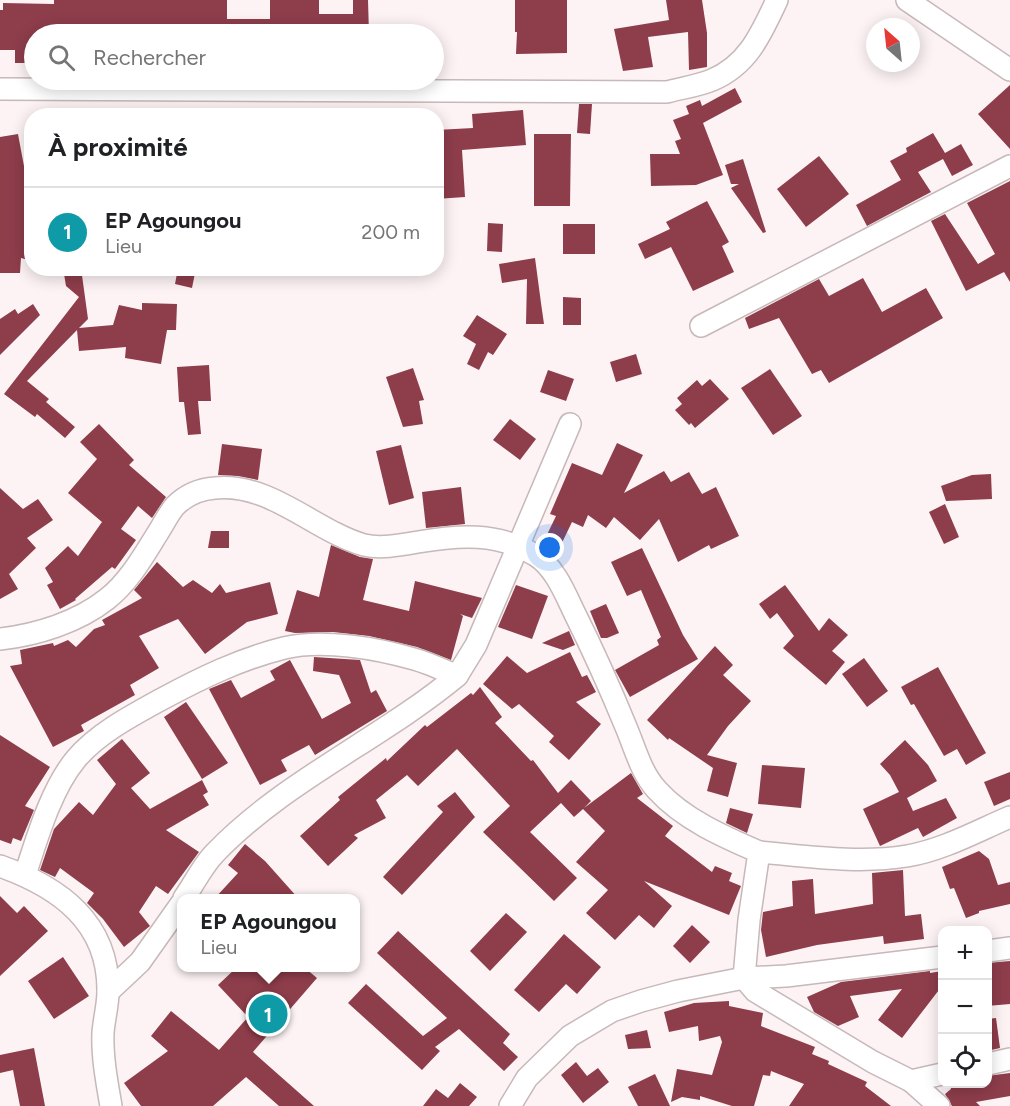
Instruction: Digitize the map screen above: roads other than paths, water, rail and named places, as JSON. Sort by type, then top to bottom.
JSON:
[{"type":"street","points":[[222,90],[667,92],[711,81],[734,68],[753,48],[777,0]]},
{"type":"street","points":[[907,0],[1010,70]]},
{"type":"street","points":[[0,89],[24,89]]},
{"type":"street","points":[[701,326],[1010,166]]},
{"type":"street","points":[[187,894],[213,854],[254,816],[428,699],[457,676],[476,645],[570,424]]},
{"type":"street","points":[[0,639],[19,637],[51,628],[87,612],[108,598],[131,574],[174,507],[194,492],[217,487],[250,491],[303,514],[343,538],[368,546],[397,546],[445,537],[480,536],[537,555],[552,572],[583,629],[638,759],[655,788],[672,806],[725,838],[759,852],[875,859],[908,856],[941,846],[1010,817]]},
{"type":"street","points":[[25,875],[39,831],[60,785],[76,759],[97,738],[155,703],[214,672],[285,648],[315,645],[369,649],[416,659],[457,676]]},
{"type":"street","points":[[759,852],[748,920],[744,978],[755,991],[873,1062],[911,1081],[939,1106]]},
{"type":"street","points":[[0,866],[25,875],[52,889],[76,909],[97,936],[105,961],[108,992],[103,1034],[111,1106]]},
{"type":"street","points":[[108,992],[140,963],[177,910]]},
{"type":"street","points":[[992,950],[1010,948]]},
{"type":"street","points":[[510,1106],[526,1078],[570,1036],[612,1011],[678,991],[744,978],[786,976],[938,957]]},
{"type":"street","points":[[992,1063],[1010,1059]]},
{"type":"street","points":[[911,1081],[938,1075]]},
{"type":"place","name":"EP Agoungou","points":[[268,1014]]}]
